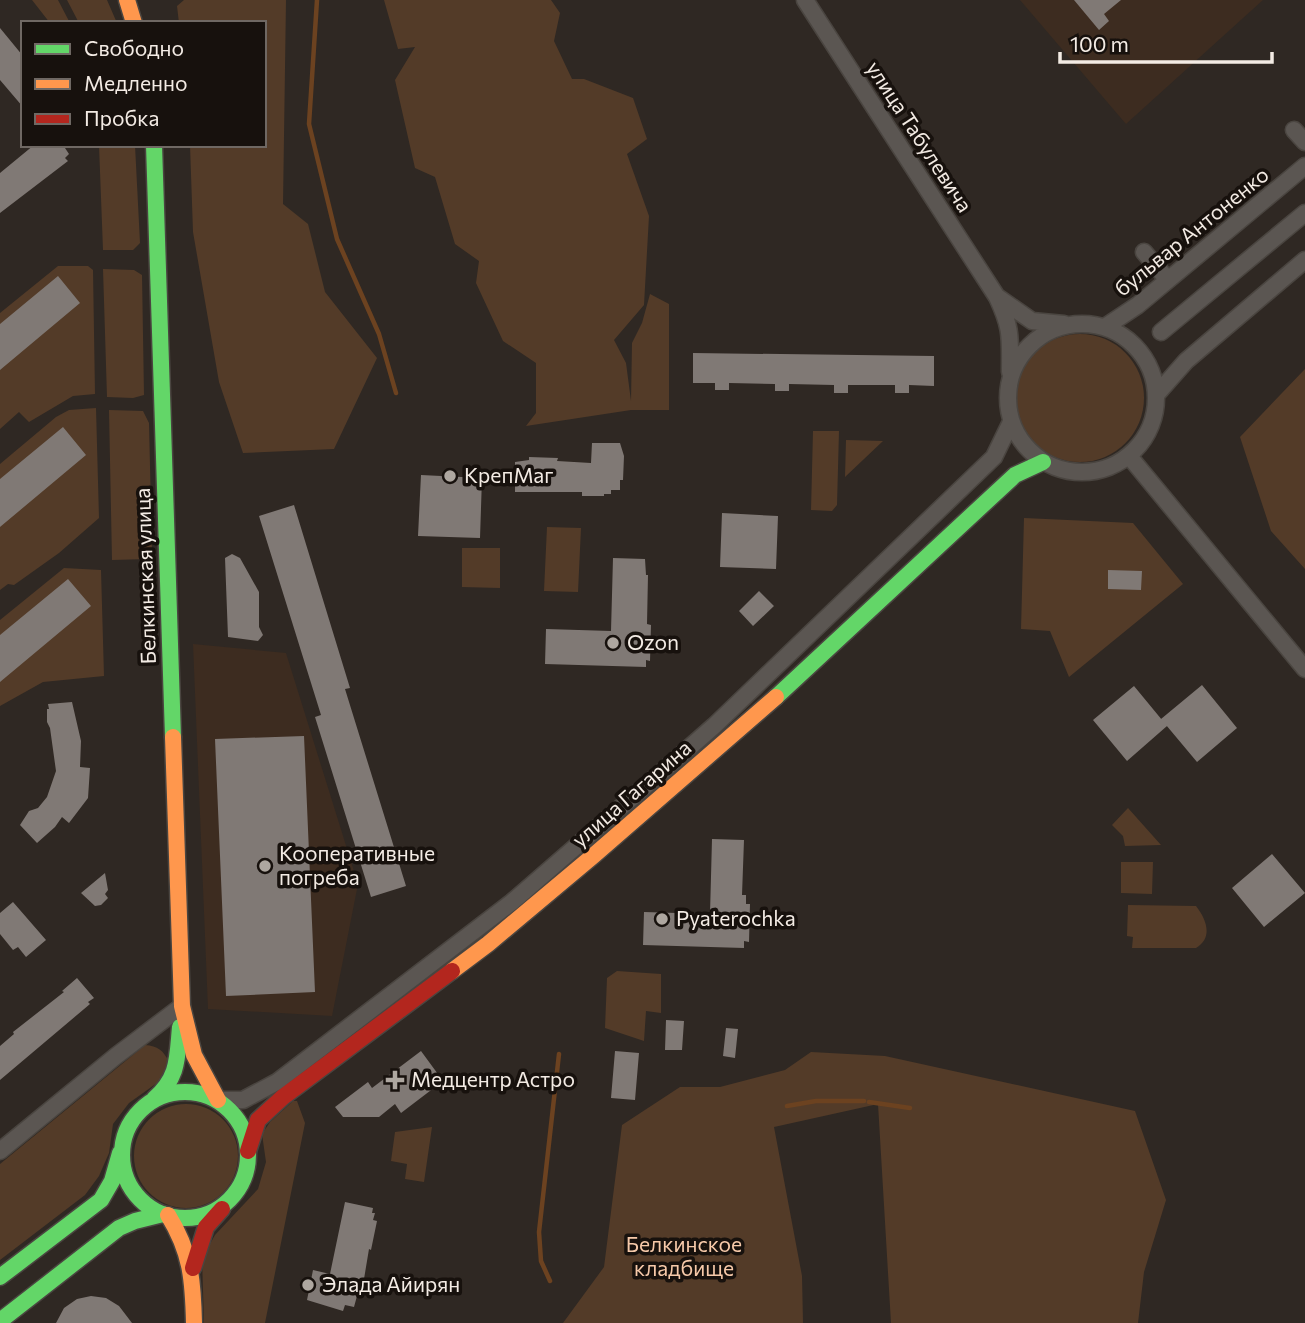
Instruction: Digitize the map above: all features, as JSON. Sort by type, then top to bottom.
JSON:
[{"type":"main road","points":[[127,0],[133,21]]},
{"type":"main road","name":"Белкинская улица","points":[[154,147],[182,1006],[175,1073],[169,1087],[154,1099]]},
{"type":"main road","name":"улица Гагарина","points":[[248,1151],[258,1120],[283,1097],[509,927],[771,701],[1015,475],[1043,462]]},
{"type":"main road","name":"Белкинская улица","points":[[182,1006],[190,1048],[200,1072],[218,1100]]},
{"type":"main road","points":[[0,1277],[100,1200],[112,1181],[128,1126],[139,1111],[154,1099],[170,1093],[186,1091],[203,1094],[218,1100],[240,1122],[248,1151],[242,1184],[206,1227],[193,1268],[194,1323]]},
{"type":"main road","points":[[122,1143],[122,1166],[130,1186],[144,1203],[166,1215],[182,1218],[200,1216],[218,1209],[232,1197]]},
{"type":"main road","points":[[166,1215],[181,1235],[193,1268]]},
{"type":"main road","points":[[0,1321],[119,1228],[135,1221],[166,1215]]},
{"type":"street","name":"улица Табулевича","points":[[805,0],[998,297],[1009,322],[1011,335],[1010,377]]},
{"type":"street","name":"бульвар Антоненко","points":[[1105,327],[1138,305],[1305,166]]},
{"type":"street","points":[[1161,332],[1305,213]]},
{"type":"street","points":[[1144,252],[1168,279]]},
{"type":"street","points":[[1156,395],[1186,361],[1305,260]]},
{"type":"street","name":"улица Табулевича","points":[[998,297],[1032,321],[1070,325]]},
{"type":"street","points":[[1088,324],[1105,327],[1125,337],[1141,353],[1152,373],[1156,395],[1154,418],[1144,439],[1129,456],[1114,466],[1096,472],[1078,473],[1060,470],[1043,462],[1024,445],[1011,422],[1007,400],[1010,377],[1027,348],[1054,329],[1088,324]]},
{"type":"street","name":"улица Гагарина","points":[[218,1100],[243,1100],[277,1082],[522,893],[714,726],[994,457],[1011,422]]},
{"type":"street","points":[[1129,456],[1305,669]]},
{"type":"street","points":[[0,1151],[182,1006]]},
{"type":"shaded area","points":[[1020,0],[1263,0],[1126,124]]},
{"type":"shaded area","points":[[193,644],[286,653],[358,884],[332,1016],[208,1009]]},
{"type":"green space","points":[[32,0],[58,0],[69,21],[48,21]]},
{"type":"green space","points":[[67,0],[107,0],[116,21],[78,21]]},
{"type":"green space","points":[[184,0],[286,0],[283,204],[308,224],[325,292],[377,358],[334,449],[243,453],[219,382],[193,232],[190,147],[266,147],[266,21],[179,21],[177,6]]},
{"type":"green space","points":[[384,0],[551,0],[560,13],[554,41],[572,79],[584,79],[633,98],[647,139],[627,154],[649,216],[644,305],[614,340],[626,363],[631,401],[632,343],[642,323],[650,294],[669,304],[669,410],[631,410],[526,426],[536,413],[536,363],[503,341],[476,283],[479,261],[455,244],[435,177],[415,168],[395,80],[415,47],[398,49]]},
{"type":"green space","points":[[99,147],[135,147],[140,243],[133,250],[103,250]]},
{"type":"green space","points":[[58,266],[88,266],[93,270],[95,394],[73,396],[29,422],[19,412],[0,429],[0,313]]},
{"type":"green space","points":[[103,269],[134,270],[142,275],[144,395],[133,398],[107,397]]},
{"type":"green space","points":[[1080,334],[1105,339],[1125,353],[1139,373],[1144,398],[1139,423],[1125,443],[1105,457],[1080,462],[1055,457],[1035,443],[1021,423],[1016,398],[1021,373],[1035,353],[1055,339]]},
{"type":"green space","points":[[1305,369],[1305,569],[1271,531],[1240,437]]},
{"type":"green space","points":[[96,408],[99,518],[59,553],[14,585],[8,584],[0,590],[0,464],[56,417],[69,410]]},
{"type":"green space","points":[[109,410],[143,411],[149,423],[152,552],[148,559],[112,560]]},
{"type":"green space","points":[[813,431],[839,431],[837,505],[832,511],[811,510]]},
{"type":"green space","points":[[846,440],[883,441],[845,477]]},
{"type":"green space","points":[[1024,518],[1133,523],[1183,584],[1069,677],[1050,631],[1021,629]]},
{"type":"green space","points":[[547,527],[581,528],[578,592],[544,591]]},
{"type":"green space","points":[[462,548],[500,548],[500,588],[462,587]]},
{"type":"green space","points":[[64,568],[101,570],[104,676],[43,682],[0,706],[0,620]]},
{"type":"green space","points":[[1128,808],[1161,845],[1125,846],[1123,836],[1112,825]]},
{"type":"green space","points":[[1121,862],[1153,862],[1152,894],[1121,893]]},
{"type":"green space","points":[[1128,905],[1196,906],[1205,923],[1205,939],[1196,948],[1132,948],[1133,937],[1127,936]]},
{"type":"green space","points":[[617,971],[661,974],[661,1013],[646,1011],[644,1041],[605,1028],[607,978]]},
{"type":"green space","points":[[145,1045],[157,1048],[167,1058],[169,1062],[164,1078],[129,1103],[113,1124],[109,1153],[99,1176],[85,1195],[0,1260],[0,1164]]},
{"type":"green space","name":"Белкинское кладбище","points":[[811,1052],[885,1056],[1135,1111],[1166,1200],[1144,1272],[1138,1323],[891,1323],[878,1104],[774,1127],[802,1276],[803,1323],[563,1323],[604,1267],[622,1125],[680,1087],[720,1087],[785,1070]]},
{"type":"green space","points":[[293,1101],[297,1101],[305,1123],[265,1323],[204,1323],[202,1258],[215,1235],[258,1189],[266,1162],[262,1134],[270,1122]]},
{"type":"green space","points":[[186,1104],[206,1108],[223,1119],[234,1136],[238,1156],[234,1176],[223,1193],[206,1204],[186,1208],[166,1204],[149,1193],[138,1176],[134,1156],[138,1136],[149,1119],[166,1108]]},
{"type":"green space","points":[[432,1127],[424,1182],[405,1179],[407,1164],[391,1161],[395,1132]]},
{"type":"building","points":[[1074,0],[1121,0],[1104,14],[1109,21],[1099,30]]},
{"type":"building","points":[[0,28],[21,54],[21,105],[0,80]]},
{"type":"building","points":[[32,147],[64,147],[69,154],[65,158],[68,161],[0,213],[0,173]]},
{"type":"building","points":[[58,276],[80,303],[0,370],[0,324]]},
{"type":"building","points":[[693,353],[934,356],[934,386],[909,385],[909,393],[895,393],[895,385],[848,385],[848,393],[834,393],[834,385],[789,384],[789,391],[775,391],[775,384],[729,383],[729,390],[715,390],[715,383],[693,383]]},
{"type":"building","points":[[63,427],[86,455],[0,527],[0,479]]},
{"type":"building","points":[[592,443],[620,443],[624,456],[620,490],[611,490],[611,494],[604,496],[582,496],[582,492],[515,492],[515,462],[529,460],[529,457],[591,463]]},
{"type":"building","points":[[421,475],[482,478],[480,538],[418,536]]},
{"type":"building","points":[[294,505],[350,688],[345,689],[406,886],[371,897],[315,717],[321,715],[259,516]]},
{"type":"building","points":[[722,513],[778,516],[776,569],[720,567]]},
{"type":"building","points":[[232,554],[240,558],[259,592],[259,627],[263,635],[258,641],[228,637],[225,558]]},
{"type":"building","points":[[613,558],[645,559],[648,575],[647,624],[651,625],[650,661],[646,660],[646,667],[545,664],[546,629],[611,631]]},
{"type":"building","points":[[1108,570],[1142,571],[1141,590],[1108,589]]},
{"type":"building","points":[[68,579],[91,606],[0,682],[0,635]]},
{"type":"building","points":[[759,591],[774,606],[753,626],[739,611]]},
{"type":"building","points":[[1202,685],[1237,728],[1197,762],[1161,719]]},
{"type":"building","points":[[1134,686],[1167,726],[1127,761],[1093,720]]},
{"type":"building","points":[[72,702],[81,741],[80,767],[90,768],[88,798],[69,823],[62,817],[37,843],[20,825],[29,811],[38,808],[47,797],[56,771],[47,722],[48,704]]},
{"type":"building","name":"Кооперативные погреба","points":[[304,736],[315,992],[226,996],[215,739]]},
{"type":"building","points":[[712,839],[744,840],[742,895],[746,895],[746,904],[750,904],[749,942],[744,941],[744,948],[643,945],[644,912],[710,914]]},
{"type":"building","points":[[1272,854],[1305,893],[1264,927],[1232,888]]},
{"type":"building","points":[[105,873],[108,890],[105,894],[108,898],[101,905],[95,906],[81,893]]},
{"type":"building","points":[[13,902],[46,940],[26,957],[18,947],[13,950],[0,934],[0,913]]},
{"type":"building","points":[[77,978],[94,998],[88,1002],[90,1004],[0,1080],[0,1046]]},
{"type":"building","points":[[666,1020],[684,1021],[682,1050],[665,1050]]},
{"type":"building","points":[[726,1028],[738,1029],[735,1058],[723,1056]]},
{"type":"building","points":[[421,1051],[443,1081],[401,1113],[395,1104],[379,1117],[343,1117],[335,1107],[368,1082],[372,1088]]},
{"type":"building","points":[[615,1051],[639,1053],[635,1100],[611,1098]]},
{"type":"building","points":[[345,1202],[373,1208],[373,1220],[377,1221],[361,1297],[357,1296],[354,1307],[345,1305],[343,1311],[307,1300],[313,1270],[330,1274]]},
{"type":"building","points":[[91,1296],[106,1298],[119,1306],[132,1323],[56,1323],[64,1308],[77,1299]]},
{"type":"waterway","points":[[317,0],[309,124],[337,239],[379,334],[396,393]]},
{"type":"waterway","points":[[550,1281],[541,1261],[539,1232],[559,1054]]},
{"type":"waterway","points":[[787,1106],[816,1101],[864,1101]]},
{"type":"waterway","points":[[869,1102],[910,1108]]},
{"type":"traffic: fast","points":[[154,147],[173,737]]},
{"type":"traffic: fast","points":[[776,697],[1015,475],[1043,462]]},
{"type":"traffic: fast","points":[[154,1099],[172,1075],[177,1058],[180,1027]]},
{"type":"traffic: fast","points":[[185,1092],[209,1097],[230,1110],[243,1131],[248,1155],[243,1179],[230,1200],[209,1213],[185,1218],[161,1213],[140,1200],[127,1179],[122,1155],[127,1131],[140,1110],[161,1097],[185,1092]]},
{"type":"traffic: fast","points":[[0,1277],[101,1200],[112,1181],[120,1153]]},
{"type":"traffic: fast","points":[[0,1321],[119,1228],[163,1214]]},
{"type":"traffic: slow","points":[[127,0],[133,21]]},
{"type":"traffic: slow","points":[[452,971],[593,856],[776,697]]},
{"type":"traffic: slow","points":[[173,737],[182,1006],[194,1055],[218,1100]]},
{"type":"traffic: slow","points":[[168,1215],[186,1254],[193,1293],[194,1323]]},
{"type":"traffic: jam","points":[[248,1151],[258,1120],[283,1097],[452,971]]},
{"type":"traffic: jam","points":[[193,1268],[206,1227],[222,1209]]},
{"type":"place","name":"КрепМаг","points":[[450,476]]},
{"type":"place","name":"Ozon","points":[[613,643]]},
{"type":"place","name":"Кооперативные погреба","points":[[265,866]]},
{"type":"place","name":"Pyaterochka","points":[[662,919]]},
{"type":"place","name":"Медцентр Астро","points":[[395,1080]]},
{"type":"place","name":"Элада Айирян","points":[[308,1285]]}]
